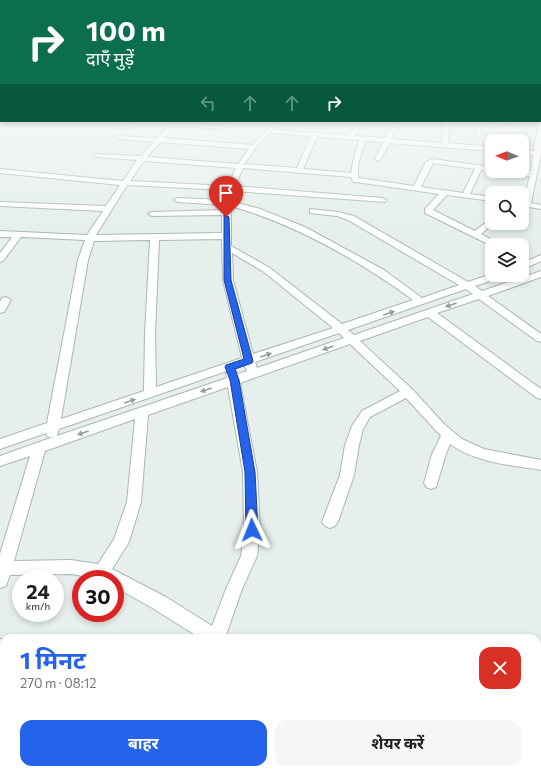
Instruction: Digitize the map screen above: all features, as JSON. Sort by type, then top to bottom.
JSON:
[{"type":"street","points":[[97,154],[299,172],[354,175]]},
{"type":"street","points":[[90,570],[71,567],[2,574],[52,427],[83,260],[90,238],[125,183],[146,154]]},
{"type":"street","points":[[249,154],[240,166],[228,195],[227,242],[228,280],[253,374]]},
{"type":"street","points":[[299,172],[307,154]]},
{"type":"street","points":[[357,154],[354,175],[356,180],[485,198]]},
{"type":"street","points":[[378,159],[380,154]]},
{"type":"street","points":[[529,190],[538,154]]},
{"type":"street","points":[[417,188],[429,163],[432,161],[485,168]]},
{"type":"street","points":[[466,195],[478,167]]},
{"type":"street","points":[[0,171],[125,183],[230,188],[382,200]]},
{"type":"street","points":[[529,173],[534,174]]},
{"type":"street","points":[[445,192],[428,211],[485,239]]},
{"type":"street","points":[[178,200],[257,211],[302,229],[381,272],[422,302]]},
{"type":"street","points":[[0,204],[108,209]]},
{"type":"street","points":[[529,206],[541,208]]},
{"type":"street","points":[[152,214],[227,207]]},
{"type":"street","points":[[313,211],[338,214],[351,218],[468,286],[541,339]]},
{"type":"street","points":[[476,234],[485,226]]},
{"type":"street","points":[[0,234],[90,238],[155,236],[227,242],[267,270],[341,330],[408,392],[440,428],[457,442],[480,453],[541,466]]},
{"type":"street","points":[[0,259],[18,235]]},
{"type":"street","points":[[150,394],[150,333],[155,236]]},
{"type":"street","points":[[529,262],[541,258]]},
{"type":"street","points":[[0,444],[150,394],[232,374],[253,374],[541,274]]},
{"type":"street","points":[[0,461],[142,412],[232,374],[249,361],[485,280]]},
{"type":"street","points":[[0,310],[6,300]]},
{"type":"street","points":[[430,312],[541,395]]},
{"type":"street","points":[[217,634],[234,589],[249,556],[252,530],[250,472],[232,374]]},
{"type":"street","points":[[330,522],[347,475],[352,445],[357,429],[366,414],[408,392]]},
{"type":"street","points":[[103,570],[121,542],[134,502],[142,412]]},
{"type":"street","points":[[431,483],[439,454],[448,435]]},
{"type":"street","points":[[124,584],[160,603],[210,634]]},
{"type":"route","points":[[226,217],[228,280],[249,361],[230,367],[234,380],[250,472],[252,530]]}]
